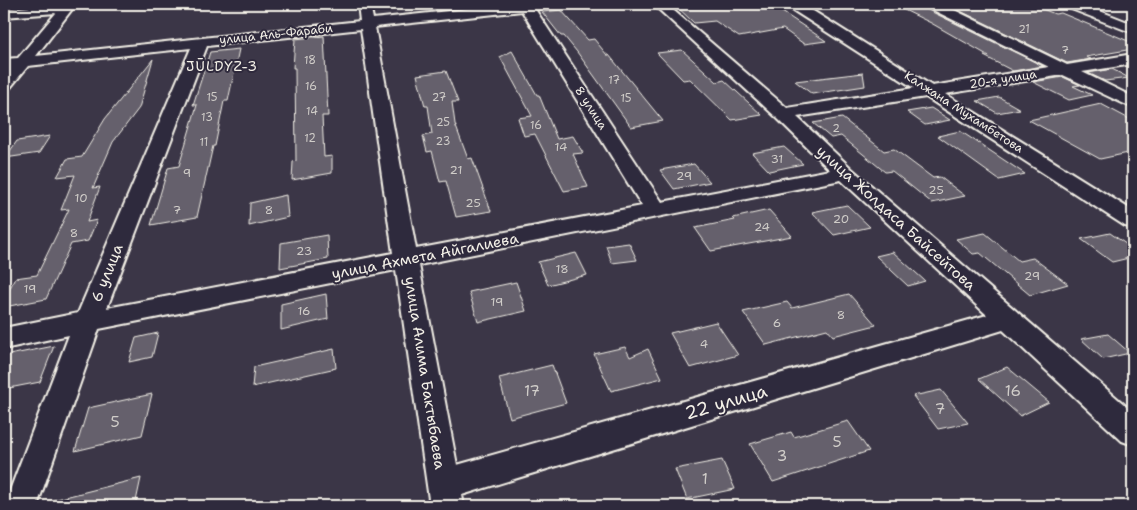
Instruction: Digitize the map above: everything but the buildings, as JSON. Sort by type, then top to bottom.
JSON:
[{"type":"street","name":"улица Аль-Фараби","points":[[4,64],[201,42],[366,14],[549,4]]},
{"type":"street","name":"улица Жолдаса Байсейтова","points":[[659,4],[784,114],[845,173],[1133,432]]},
{"type":"street","name":"Калжана Мухамбетова","points":[[793,4],[1133,221]]},
{"type":"street","points":[[932,4],[1133,103]]},
{"type":"street","points":[[1071,4],[1133,29]]},
{"type":"street","points":[[4,13],[68,6]]},
{"type":"street","points":[[4,85],[68,6]]},
{"type":"street","name":"8 улица","points":[[526,6],[656,210]]},
{"type":"street","name":"улица Алима Бактыбаева","points":[[366,14],[445,496]]},
{"type":"street","name":"6 улица","points":[[20,506],[88,322],[201,42]]},
{"type":"street","name":"20-я улица","points":[[784,114],[1133,59]]},
{"type":"street","name":"улица Ахмета Айгалиева","points":[[4,338],[845,173]]},
{"type":"street","name":"22 улица","points":[[445,496],[1008,319]]},
{"type":"district","name":"JŪLDYZ-3","points":[[222,66]]}]
